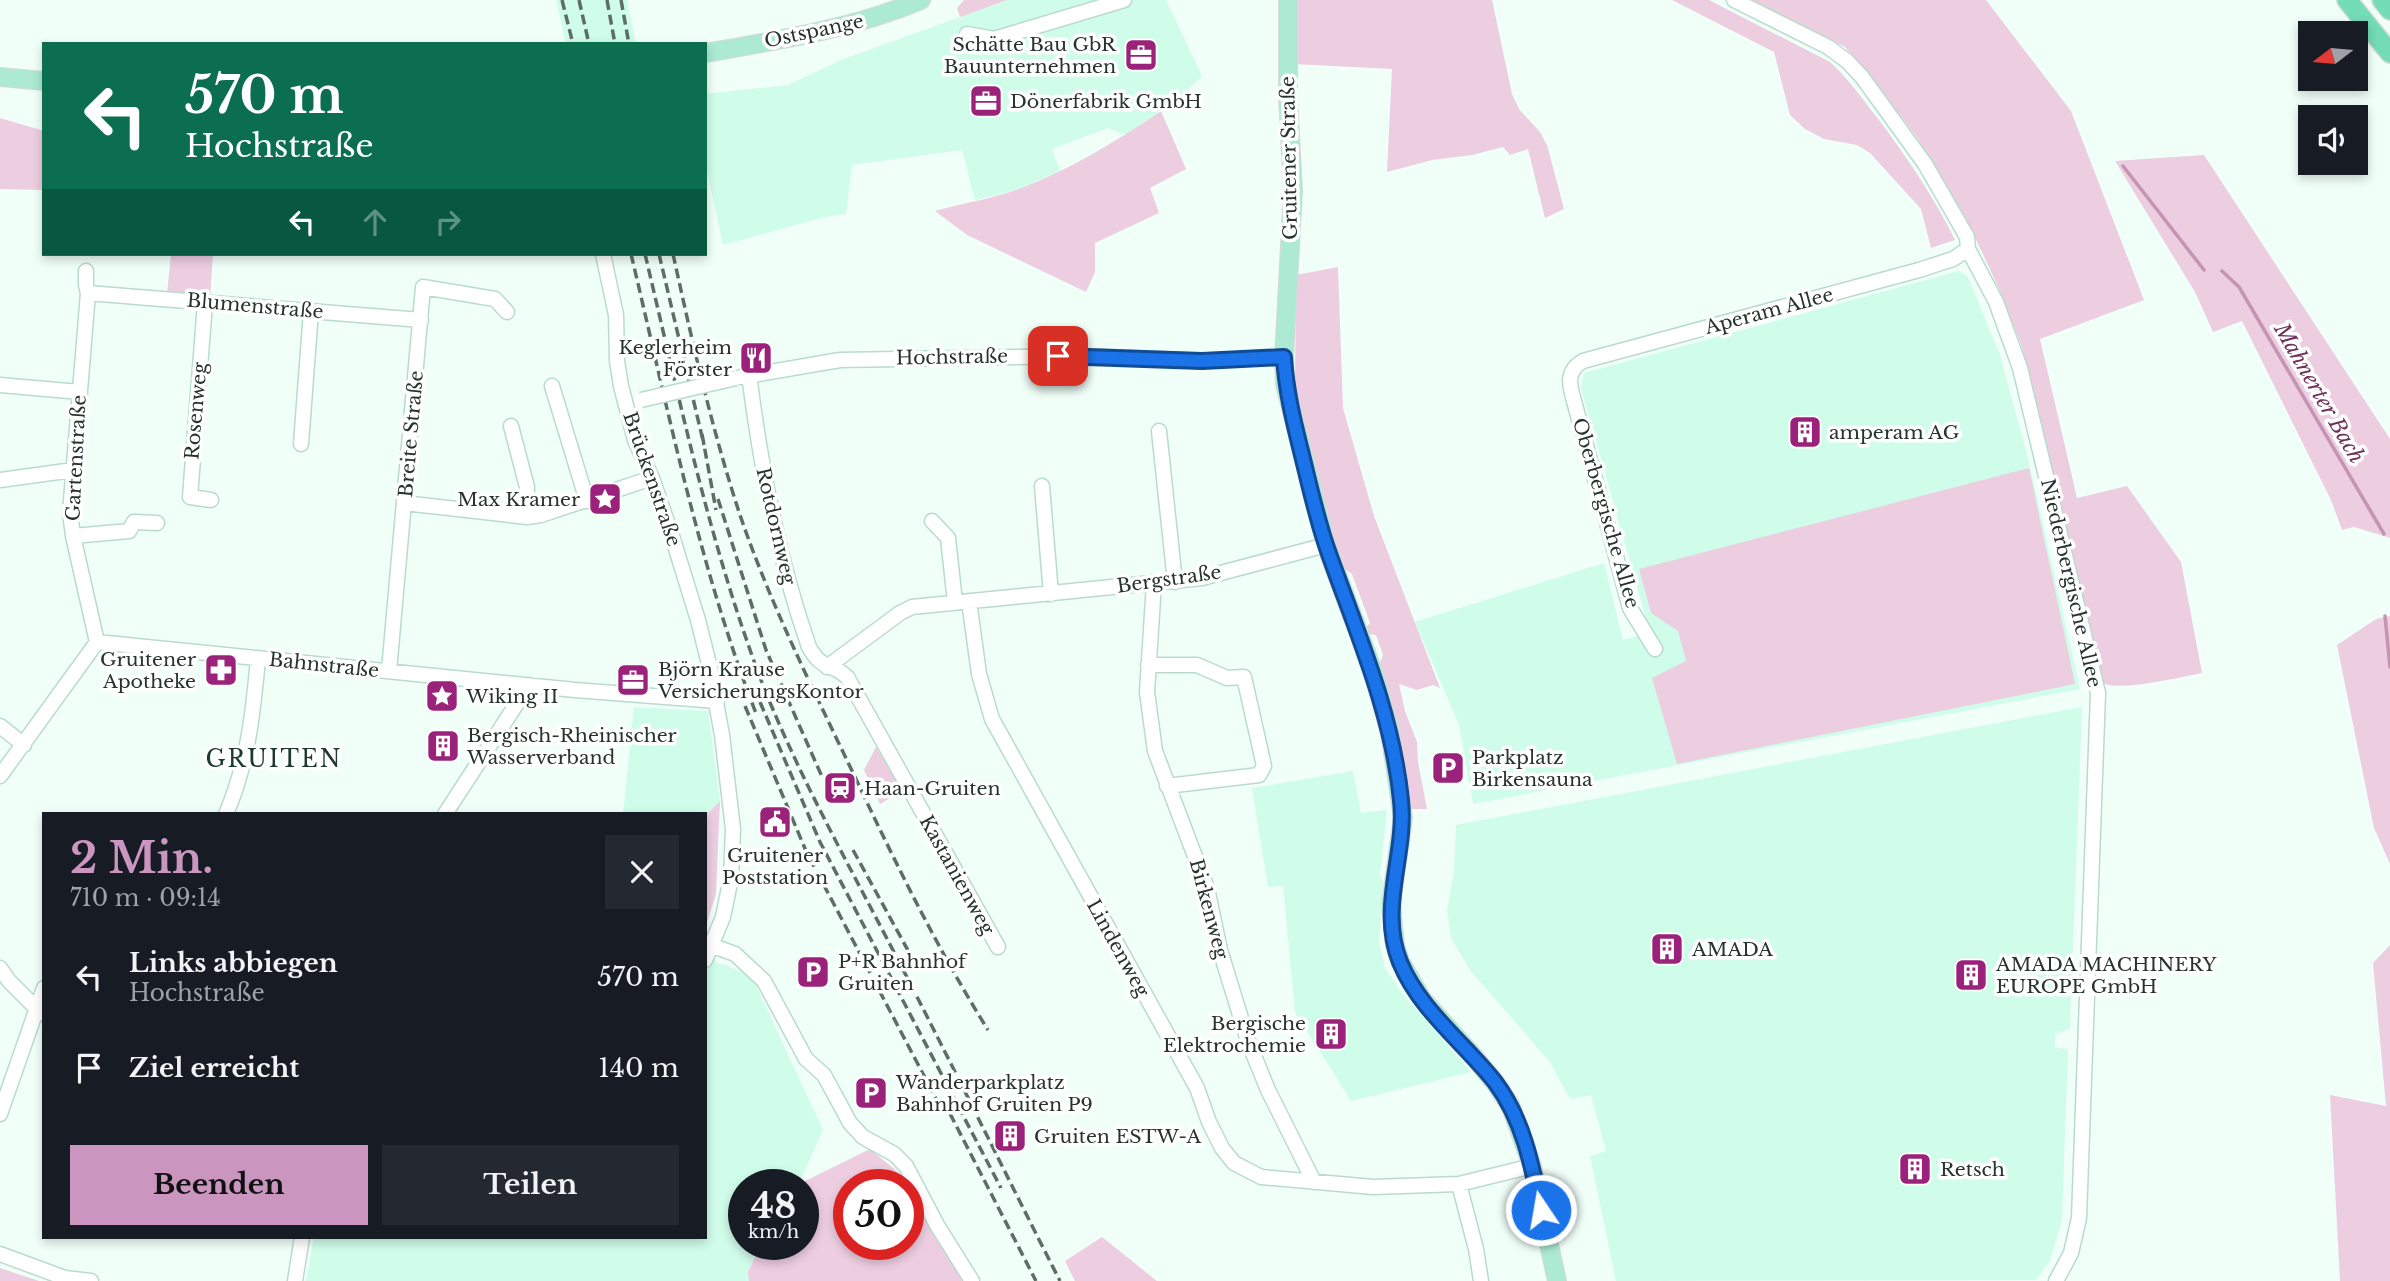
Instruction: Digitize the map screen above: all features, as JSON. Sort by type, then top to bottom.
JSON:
[{"type":"highway","points":[[2347,0],[2390,53]]},
{"type":"highway","points":[[2382,0],[2390,10]]},
{"type":"main road","name":"Ostspange","points":[[707,53],[838,28],[921,0]]},
{"type":"main road","name":"Gruitener Straße","points":[[1288,0],[1288,97],[1293,191],[1284,357],[1289,405],[1326,545],[1384,706],[1403,818],[1391,903],[1399,961],[1422,999],[1496,1084],[1518,1122],[1532,1166],[1557,1281]]},
{"type":"main road","points":[[0,77],[42,81]]},
{"type":"street","points":[[967,34],[994,39],[1124,0]]},
{"type":"street","name":"Niederbergische Allee","points":[[1734,0],[1828,47],[1862,77],[1925,164],[1967,237],[1968,249],[1996,302],[2021,369],[2098,693],[2079,1219],[2071,1254],[2056,1281]]},
{"type":"street","name":"Aperam Allee","points":[[1571,372],[1583,361],[1919,270],[1953,260],[1968,249]]},
{"type":"street","name":"Brückenstraße","points":[[603,256],[616,315],[617,361],[625,404],[698,620],[716,701],[733,829],[731,878],[723,917],[707,956]]},
{"type":"street","name":"Gartenstraße","points":[[86,271],[88,293],[70,513],[97,642]]},
{"type":"street","name":"Breite Straße","points":[[389,671],[423,287],[495,299],[507,312]]},
{"type":"street","name":"Blumenstraße","points":[[88,293],[421,320]]},
{"type":"street","name":"Rosenweg","points":[[205,303],[190,497],[211,500]]},
{"type":"street","points":[[301,444],[312,311]]},
{"type":"street","name":"Hochstraße","points":[[625,404],[821,362],[874,358],[1082,356],[1202,361],[1284,357]]},
{"type":"street","name":"Oberbergische Allee","points":[[1571,372],[1569,379],[1572,394],[1630,608],[1655,649]]},
{"type":"street","name":"Rotdornweg","points":[[741,377],[780,551],[809,647],[816,660],[827,667]]},
{"type":"street","points":[[0,385],[80,392]]},
{"type":"street","points":[[552,386],[587,500]]},
{"type":"street","points":[[511,426],[527,487],[527,517]]},
{"type":"street","points":[[1159,432],[1175,582]]},
{"type":"street","points":[[0,480],[73,470]]},
{"type":"street","points":[[404,503],[527,517],[541,515],[652,478]]},
{"type":"street","points":[[1042,486],[1051,594]]},
{"type":"street","points":[[932,521],[948,537],[962,601]]},
{"type":"street","points":[[73,536],[129,530],[134,522],[157,523]]},
{"type":"street","name":"Bergstraße","points":[[827,667],[900,613],[926,604],[1175,582],[1202,578],[1326,545]]},
{"type":"street","name":"Birkenweg","points":[[1154,583],[1148,664],[1149,718],[1155,751],[1207,888],[1220,950],[1248,1041],[1268,1090],[1314,1182]]},
{"type":"street","name":"Lindenweg","points":[[962,601],[992,719],[1197,1088],[1209,1122],[1222,1148],[1234,1163],[1261,1177],[1373,1187],[1460,1184],[1532,1166]]},
{"type":"street","points":[[0,776],[97,642]]},
{"type":"street","name":"Bahnstraße","points":[[97,642],[716,701]]},
{"type":"street","points":[[227,812],[242,773],[250,737],[258,659]]},
{"type":"street","points":[[1148,664],[1197,665],[1227,678],[1244,677],[1264,766],[1259,775],[1167,786]]},
{"type":"street","name":"Kastanienweg","points":[[827,667],[841,670],[848,677],[998,947]]},
{"type":"street","points":[[446,812],[529,685]]},
{"type":"street","points":[[0,726],[24,745]]},
{"type":"street","points":[[713,946],[735,954],[764,981],[806,1059],[824,1075],[850,1124],[863,1137],[894,1154],[906,1166],[937,1225],[972,1281]]},
{"type":"street","points":[[0,968],[40,1012],[0,1114]]},
{"type":"street","points":[[1460,1184],[1481,1281]]},
{"type":"street","points":[[295,1281],[302,1239]]},
{"type":"street","points":[[0,1254],[75,1280]]},
{"type":"shaded area","points":[[556,0],[627,0],[636,42],[566,42]]},
{"type":"shaded area","points":[[964,0],[1007,0],[960,17],[957,8]]},
{"type":"shaded area","points":[[1007,0],[1166,0],[1202,76],[1181,96],[1126,135],[1108,128],[1052,149],[1060,171],[1017,190],[975,200],[962,150],[852,165],[846,214],[825,217],[723,245],[707,170],[707,94],[788,85],[841,60]]},
{"type":"shaded area","points":[[1295,0],[1492,0],[1512,94],[1519,109],[1540,132],[1547,145],[1564,209],[1545,218],[1528,149],[1510,155],[1503,147],[1472,155],[1432,160],[1387,172],[1392,69],[1293,64]]},
{"type":"shaded area","points":[[1672,0],[1709,0],[1830,62],[1856,90],[1900,149],[1955,240],[1931,248],[1921,209],[1870,153],[1857,145],[1824,139],[1805,129],[1790,115],[1774,52]]},
{"type":"shaded area","points":[[1750,0],[1986,0],[2071,111],[2144,300],[2040,339],[2077,498],[2127,486],[2181,562],[2202,673],[2136,685],[2103,683],[2022,347],[2000,291],[1966,218],[1918,139],[1845,47]]},
{"type":"shaded area","points":[[1161,111],[1186,169],[1150,188],[1159,213],[1095,243],[1095,272],[1086,292],[967,235],[935,211],[999,195],[1038,181],[1092,154]]},
{"type":"shaded area","points":[[0,118],[42,130],[42,190],[0,189]]},
{"type":"shaded area","points":[[2204,155],[2390,439],[2390,538],[2354,527],[2342,530],[2331,500],[2242,321],[2213,332],[2195,292],[2115,161]]},
{"type":"shaded area","points":[[171,256],[213,256],[210,298],[167,294]]},
{"type":"shaded area","points":[[1338,267],[1343,408],[1374,516],[1440,688],[1433,685],[1417,690],[1399,684],[1405,711],[1417,742],[1427,809],[1411,809],[1399,733],[1380,663],[1383,655],[1376,635],[1367,634],[1365,629],[1370,623],[1352,574],[1342,567],[1323,504],[1295,391],[1296,275]]},
{"type":"shaded area","points":[[1959,271],[1968,277],[2000,355],[2029,462],[2080,689],[1473,804],[1459,725],[1415,622],[1604,563],[1623,640],[1650,633],[1581,388],[1584,373]]},
{"type":"shaded area","points":[[2029,468],[2075,684],[1677,764],[1652,678],[1686,661],[1678,631],[1651,613],[1639,569]]},
{"type":"shaded area","points":[[2390,616],[2390,864],[2374,828],[2337,645],[2376,619]]},
{"type":"shaded area","points":[[634,707],[708,711],[720,801],[707,815],[707,812],[623,812]]},
{"type":"shaded area","points":[[2082,707],[2070,1029],[2055,1034],[2055,1048],[2068,1049],[2062,1219],[2050,1261],[2036,1280],[1616,1281],[1590,1156],[1606,1151],[1591,1095],[1570,1099],[1550,1062],[1470,970],[1451,938],[1447,909],[1454,872],[1456,825]]},
{"type":"shaded area","points":[[876,747],[902,791],[880,804],[864,770]]},
{"type":"shaded area","points":[[1353,771],[1361,813],[1387,810],[1380,875],[1383,881],[1379,942],[1385,968],[1402,993],[1471,1072],[1351,1101],[1295,1012],[1283,886],[1268,887],[1252,788]]},
{"type":"shaded area","points":[[720,801],[716,894],[707,923],[707,814]]},
{"type":"shaded area","points":[[707,945],[718,964],[752,977],[823,1130],[805,1169],[728,1169],[728,1260],[765,1260],[757,1281],[306,1281],[314,1239],[707,1239]]},
{"type":"shaded area","points":[[2390,945],[2390,1281],[2340,1281],[2330,1095],[2386,1106],[2373,963]]},
{"type":"shaded area","points":[[870,1149],[894,1169],[833,1169],[833,1260],[924,1260],[924,1212],[962,1281],[749,1281],[748,1272],[754,1260],[819,1260],[819,1174]]},
{"type":"shaded area","points":[[1102,1237],[1157,1281],[1075,1281],[1065,1261]]},
{"type":"shaded area","points":[[0,1268],[39,1281],[0,1281]]},
{"type":"waterway","name":"Mahnerter Bach","points":[[2123,166],[2204,270]]},
{"type":"waterway","name":"Mahnerter Bach","points":[[2222,271],[2239,287],[2384,534]]},
{"type":"waterway","name":"Mahnerter Bach","points":[[2385,616],[2390,667]]},
{"type":"railway","points":[[562,0],[572,42]]},
{"type":"railway","points":[[579,0],[589,42]]},
{"type":"railway","points":[[607,0],[615,42]]},
{"type":"railway","points":[[621,0],[629,42]]},
{"type":"railway","points":[[631,256],[701,545],[736,660],[757,716]]},
{"type":"railway","points":[[645,256],[710,522],[742,628],[775,715],[842,854],[1060,1281]]},
{"type":"railway","points":[[659,256],[704,445]]},
{"type":"railway","points":[[673,256],[720,451],[765,582],[902,874],[951,968],[988,1030]]},
{"type":"railway","points":[[702,434],[716,510]]},
{"type":"railway","points":[[718,499],[766,650],[823,779]]},
{"type":"railway","points":[[760,702],[820,842],[1001,1188]]},
{"type":"railway","points":[[745,706],[806,851],[943,1112]]},
{"type":"railway","points":[[853,850],[916,965]]},
{"type":"railway","points":[[943,1100],[1036,1281]]},
{"type":"place","name":"Schätte Bau GbR Bauunternehmen","points":[[1141,55]]},
{"type":"place","name":"Dönerfabrik GmbH","points":[[986,101]]},
{"type":"place","name":"Keglerheim Förster","points":[[756,358]]},
{"type":"place","name":"amperam AG","points":[[1805,432]]},
{"type":"place","name":"Max Kramer","points":[[605,499]]},
{"type":"place","name":"Gruitener Apotheke","points":[[221,670]]},
{"type":"place","name":"Björn Krause VersicherungsKontor","points":[[633,680]]},
{"type":"place","name":"Wiking II","points":[[442,696]]},
{"type":"place","name":"Bergisch-Rheinischer Wasserverband","points":[[443,746]]},
{"type":"place","name":"Parkplatz Birkensauna","points":[[1448,768]]},
{"type":"place","name":"Haan-Gruiten","points":[[840,788]]},
{"type":"place","name":"Gruitener Poststation","points":[[775,822]]},
{"type":"place","name":"AMADA","points":[[1667,949]]},
{"type":"place","name":"P+R Bahnhof Gruiten","points":[[813,972]]},
{"type":"place","name":"AMADA MACHINERY EUROPE GmbH","points":[[1971,975]]},
{"type":"place","name":"Bergische Elektrochemie","points":[[1331,1034]]},
{"type":"place","name":"Wanderparkplatz Bahnhof Gruiten P9","points":[[871,1093]]},
{"type":"place","name":"Gruiten ESTW-A","points":[[1010,1136]]},
{"type":"place","name":"Retsch","points":[[1915,1169]]},
{"type":"district","name":"GRUITEN","points":[[274,759]]},
{"type":"route","points":[[1058,356],[1202,361],[1284,357],[1289,405],[1326,545],[1373,671],[1390,732],[1403,818],[1391,903],[1399,961],[1422,999],[1475,1058],[1511,1107],[1532,1166],[1541,1210]]}]
